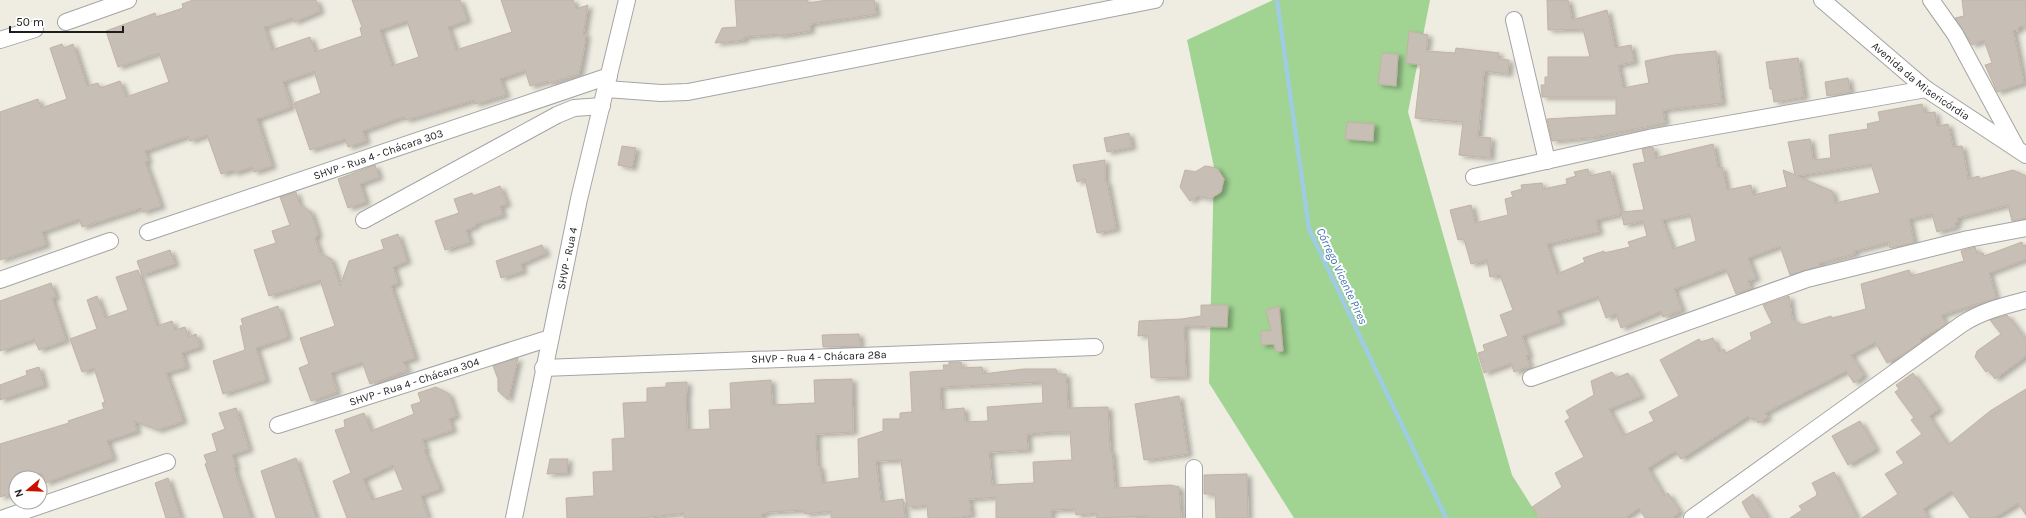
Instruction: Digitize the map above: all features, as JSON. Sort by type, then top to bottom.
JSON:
[{"type":"street","points":[[66,22],[128,0]]},
{"type":"street","name":"SHVP - Rua 4","points":[[514,518],[543,368],[579,199],[627,0]]},
{"type":"street","points":[[608,82],[661,93],[688,92],[1154,0]]},
{"type":"street","name":"Avenida da Misericórdia","points":[[1822,0],[1926,89],[1976,124],[2021,151]]},
{"type":"street","points":[[1930,0],[1955,34],[2021,151]]},
{"type":"street","points":[[1514,20],[1547,161]]},
{"type":"street","points":[[0,40],[35,29]]},
{"type":"street","name":"SHVP - Rua 4 - Chácara 303","points":[[148,232],[608,82]]},
{"type":"street","points":[[1474,177],[1657,136],[1926,89]]},
{"type":"street","points":[[364,220],[557,115],[574,108],[602,106]]},
{"type":"street","points":[[1531,378],[1808,279],[1968,239],[2026,228]]},
{"type":"street","points":[[0,280],[110,241]]},
{"type":"street","points":[[1692,518],[1962,324],[1984,312],[2026,300]]},
{"type":"street","name":"SHVP - Rua 4 - Chácara 304","points":[[278,425],[550,338]]},
{"type":"street","name":"SHVP - Rua 4 - Chácara 28ª","points":[[543,368],[1095,347]]},
{"type":"street","points":[[4,518],[167,462]]},
{"type":"street","points":[[1194,468],[1194,518]]},
{"type":"green space","points":[[1273,0],[1430,0],[1408,112],[1512,475],[1539,518],[1294,518],[1209,383],[1214,167],[1187,40]]},
{"type":"building","points":[[193,0],[316,0],[320,11],[294,22],[292,18],[264,27],[272,50],[310,37],[315,52],[362,36],[360,28],[362,27],[352,0],[460,0],[467,20],[448,27],[456,50],[512,32],[501,0],[573,0],[576,9],[588,5],[583,35],[586,34],[579,74],[549,83],[548,81],[530,86],[525,70],[500,79],[506,95],[475,104],[474,100],[406,120],[405,117],[399,118],[363,131],[366,141],[348,147],[345,139],[310,150],[294,103],[321,93],[314,71],[283,82],[291,107],[257,119],[272,166],[254,172],[252,167],[234,173],[233,170],[221,174],[207,135],[190,141],[188,136],[145,151],[148,161],[145,162],[161,206],[143,212],[141,208],[82,227],[79,219],[42,232],[46,245],[0,260],[0,112],[38,99],[41,108],[67,99],[50,48],[62,44],[64,48],[73,44],[87,86],[98,83],[100,88],[120,81],[126,97],[169,82],[159,53],[118,67],[106,31],[155,13],[156,17],[183,8],[182,4]],"holes":[[[407,21],[419,57],[392,66],[380,30]]]},
{"type":"building","points":[[735,0],[808,0],[808,3],[827,0],[874,0],[876,14],[810,24],[810,31],[778,36],[778,34],[744,37],[744,40],[715,43],[722,28],[737,27]]},
{"type":"building","points":[[1547,0],[1568,0],[1572,20],[1607,10],[1615,48],[1631,45],[1634,62],[1618,65],[1623,88],[1649,83],[1645,61],[1674,55],[1716,51],[1722,103],[1663,110],[1665,123],[1598,136],[1599,137],[1552,141],[1547,119],[1616,115],[1616,97],[1542,97],[1541,85],[1545,85],[1545,77],[1548,77],[1548,57],[1590,57],[1583,29],[1548,30]]},
{"type":"building","points":[[1962,0],[2026,0],[2026,27],[2019,26],[2018,31],[2013,30],[2024,83],[1997,92],[1985,65],[1992,63],[1984,40],[1972,45],[1955,18],[1964,16]]},
{"type":"building","points":[[1409,31],[1428,35],[1426,51],[1455,53],[1456,48],[1499,53],[1498,59],[1509,60],[1508,74],[1484,71],[1478,137],[1491,138],[1490,158],[1459,155],[1463,122],[1415,118],[1421,65],[1406,63]]},
{"type":"building","points":[[1382,53],[1398,54],[1396,86],[1378,84]]},
{"type":"building","points":[[1798,58],[1804,97],[1774,102],[1772,89],[1770,89],[1766,62]]},
{"type":"building","points":[[1848,78],[1850,92],[1827,96],[1825,82]]},
{"type":"building","points":[[1922,104],[1924,113],[1935,112],[1937,126],[1948,124],[1953,147],[1962,146],[1968,179],[1979,176],[1979,179],[2013,170],[2026,176],[2026,218],[2012,221],[2008,205],[1957,218],[1958,222],[1955,223],[1956,227],[1937,232],[1932,214],[1909,219],[1914,243],[1890,248],[1889,242],[1854,251],[1855,254],[1819,263],[1820,266],[1790,275],[1780,246],[1748,258],[1756,278],[1748,281],[1751,288],[1736,294],[1726,269],[1674,289],[1682,310],[1663,317],[1661,311],[1621,328],[1616,314],[1606,318],[1598,296],[1557,311],[1561,322],[1522,336],[1529,355],[1526,356],[1530,366],[1514,372],[1511,363],[1484,373],[1478,353],[1485,351],[1483,345],[1508,336],[1500,315],[1513,310],[1500,275],[1490,277],[1487,260],[1471,264],[1464,239],[1458,240],[1450,210],[1471,205],[1475,223],[1508,215],[1505,199],[1513,197],[1511,192],[1522,189],[1521,185],[1542,183],[1543,189],[1567,184],[1566,179],[1576,176],[1574,172],[1588,169],[1589,176],[1610,171],[1621,214],[1596,220],[1599,232],[1547,244],[1557,274],[1585,262],[1583,258],[1604,251],[1604,253],[1630,247],[1628,242],[1647,236],[1643,221],[1624,225],[1621,212],[1644,210],[1633,164],[1645,162],[1642,149],[1653,147],[1655,158],[1713,144],[1718,168],[1722,167],[1727,190],[1751,185],[1753,195],[1787,187],[1783,170],[1795,175],[1788,142],[1810,139],[1813,160],[1831,158],[1829,135],[1868,129],[1867,124],[1880,121],[1878,112]],"holes":[[[1871,164],[1880,193],[1835,203],[1832,191],[1797,176]],[[1690,214],[1696,241],[1673,249],[1662,220]]]},
{"type":"building","points":[[1347,122],[1374,124],[1373,141],[1345,139]]},
{"type":"building","points":[[1129,133],[1132,147],[1107,152],[1104,138]]},
{"type":"building","points":[[622,146],[636,148],[632,168],[618,165]]},
{"type":"building","points":[[1105,160],[1105,182],[1107,182],[1116,229],[1097,233],[1085,179],[1077,182],[1073,165]]},
{"type":"building","points":[[375,165],[379,177],[360,184],[366,202],[348,208],[338,179]]},
{"type":"building","points":[[1205,166],[1217,168],[1224,179],[1221,192],[1210,199],[1198,196],[1190,201],[1180,187],[1185,170],[1195,172]]},
{"type":"building","points":[[500,186],[507,204],[500,206],[503,215],[475,224],[476,226],[466,230],[470,242],[445,250],[435,221],[459,213],[454,199],[472,193],[473,196]]},
{"type":"building","points":[[296,192],[299,204],[311,212],[318,234],[315,239],[320,253],[331,259],[340,286],[349,261],[384,249],[381,240],[398,234],[407,261],[393,267],[398,283],[391,286],[415,358],[403,362],[408,370],[370,384],[362,362],[331,373],[337,392],[311,401],[299,368],[309,364],[300,338],[335,326],[320,280],[269,296],[254,250],[276,243],[272,231],[290,225],[280,197]]},
{"type":"building","points":[[2022,242],[2023,246],[2026,245],[2026,259],[1989,273],[1996,298],[1941,315],[1946,324],[1920,339],[1922,341],[1887,363],[1875,342],[1851,355],[1864,375],[1854,383],[1846,371],[1765,413],[1768,417],[1758,423],[1755,418],[1749,419],[1748,416],[1681,459],[1675,451],[1648,468],[1664,496],[1668,493],[1680,512],[1672,518],[1645,518],[1639,508],[1625,518],[1540,518],[1532,507],[1562,487],[1555,473],[1584,457],[1565,421],[1570,418],[1566,411],[1594,395],[1591,381],[1612,372],[1616,378],[1628,373],[1641,396],[1609,409],[1623,435],[1627,434],[1654,421],[1649,412],[1679,396],[1660,360],[1699,339],[1701,342],[1713,338],[1719,352],[1724,349],[1726,353],[1752,339],[1750,333],[1772,323],[1763,305],[1789,296],[1792,319],[1802,325],[1831,316],[1832,318],[1866,309],[1861,284],[1909,270],[1911,276],[1964,261],[1961,251],[1975,247],[1977,253],[1983,253],[1984,256]]},
{"type":"building","points":[[542,245],[546,253],[521,264],[523,271],[501,278],[496,261]]},
{"type":"building","points":[[170,250],[175,264],[142,275],[137,261]]},
{"type":"building","points":[[138,270],[157,326],[172,321],[175,330],[185,327],[188,337],[196,334],[200,347],[182,353],[186,367],[166,373],[183,421],[158,430],[134,421],[137,431],[107,441],[113,458],[48,482],[48,470],[8,470],[8,494],[0,497],[0,444],[69,423],[68,421],[104,409],[102,403],[105,402],[94,368],[82,372],[70,339],[97,329],[87,300],[97,296],[105,318],[128,310],[116,277]]},
{"type":"building","points":[[51,283],[56,297],[52,298],[66,340],[39,350],[34,339],[0,351],[0,301]]},
{"type":"building","points":[[1201,305],[1228,305],[1227,327],[1184,326],[1186,377],[1151,378],[1148,335],[1138,336],[1139,321],[1182,319],[1201,316]]},
{"type":"building","points":[[278,306],[288,337],[256,348],[266,380],[223,394],[213,361],[245,350],[240,326],[243,325],[241,319]]},
{"type":"building","points":[[1279,306],[1283,351],[1276,352],[1274,344],[1261,345],[1261,331],[1271,331],[1266,310]]},
{"type":"building","points":[[2007,315],[2026,340],[2026,356],[1995,379],[1988,370],[1986,372],[1975,357],[1977,351],[2001,334],[1990,320]]},
{"type":"building","points":[[859,334],[860,346],[823,347],[822,335]]},
{"type":"building","points":[[518,358],[508,400],[498,391],[498,379],[493,366]]},
{"type":"building","points":[[949,362],[961,362],[962,368],[982,367],[983,374],[1024,369],[1056,369],[1057,374],[1066,374],[1068,408],[1108,407],[1110,452],[1112,452],[1115,488],[1170,485],[1179,487],[1181,518],[1149,518],[1149,516],[1097,518],[1096,513],[1076,515],[1075,509],[1051,510],[1051,518],[996,518],[996,497],[969,499],[971,515],[956,518],[928,518],[927,505],[907,507],[901,460],[876,461],[881,502],[903,499],[905,518],[831,518],[831,511],[805,514],[804,510],[769,512],[761,514],[762,518],[684,518],[684,513],[641,518],[567,518],[566,498],[594,496],[593,472],[613,471],[612,439],[625,438],[623,403],[647,402],[647,388],[666,387],[666,383],[687,382],[687,430],[710,429],[709,410],[731,409],[730,383],[771,380],[772,405],[815,403],[814,380],[852,379],[853,432],[816,434],[817,465],[820,467],[822,483],[859,478],[858,439],[883,431],[883,419],[900,419],[900,413],[912,412],[910,372],[944,370],[943,365],[949,365]],"holes":[[[1042,382],[1043,403],[987,407],[988,421],[965,422],[964,408],[941,410],[940,387]],[[1070,432],[1072,460],[1033,462],[1034,483],[992,485],[989,452],[1028,450],[1027,434]]]},
{"type":"building","points":[[39,367],[44,385],[0,400],[0,385],[27,375],[26,371]]},
{"type":"building","points":[[1913,373],[1939,409],[1929,416],[1948,445],[1990,411],[2026,389],[2026,515],[2018,503],[1994,518],[1970,518],[1951,491],[1923,509],[1929,518],[1862,518],[1898,494],[1885,474],[1904,463],[1896,452],[1922,434],[1911,420],[1914,418],[1895,392],[1899,389],[1896,385]]},
{"type":"building","points":[[436,387],[449,394],[456,416],[449,419],[453,430],[422,440],[426,449],[424,450],[440,489],[421,496],[428,518],[347,518],[333,481],[351,473],[335,430],[345,427],[344,420],[364,413],[371,431],[414,414],[411,405],[421,402],[418,393]],"holes":[[[393,465],[403,490],[372,500],[363,479]]]},
{"type":"building","points":[[1179,396],[1188,454],[1144,460],[1135,404]]},
{"type":"building","points":[[236,408],[249,449],[232,455],[236,467],[234,468],[251,518],[224,518],[205,464],[207,463],[204,455],[217,451],[212,434],[225,429],[219,413]]},
{"type":"building","points":[[1860,421],[1876,449],[1848,465],[1832,436]]},
{"type":"building","points":[[296,458],[316,518],[276,518],[261,471]]},
{"type":"building","points":[[550,459],[568,459],[567,473],[547,474]]},
{"type":"building","points":[[1834,472],[1857,518],[1790,518],[1802,510],[1799,506],[1816,496],[1817,493],[1812,483]]},
{"type":"building","points":[[1247,474],[1248,518],[1216,518],[1215,494],[1204,494],[1204,475]]},
{"type":"building","points":[[168,478],[181,518],[166,518],[155,483]]},
{"type":"building","points":[[1753,494],[1768,518],[1751,518],[1746,510],[1742,502]]},
{"type":"waterway","name":"Córrego Vicente Pires","points":[[1277,0],[1309,229],[1446,518]]}]
